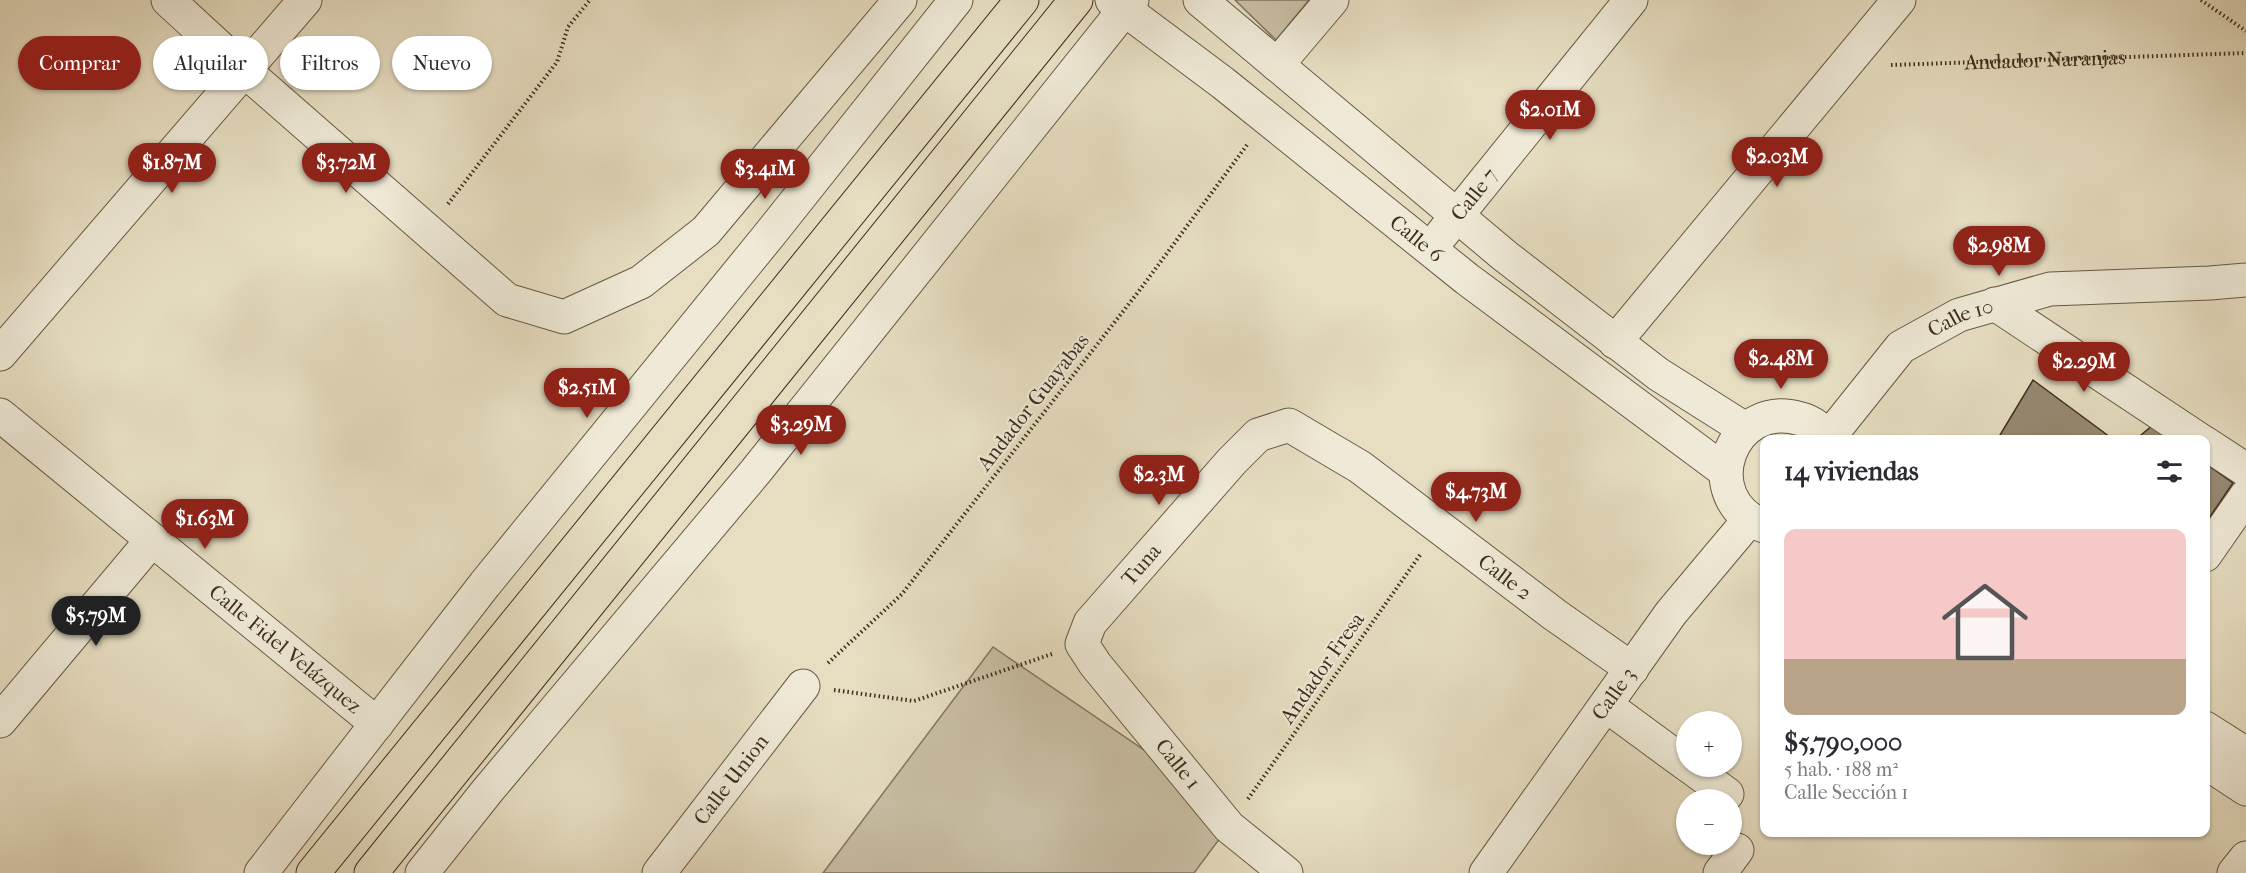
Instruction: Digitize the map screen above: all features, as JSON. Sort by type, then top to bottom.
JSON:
[{"type":"main road","points":[[313,873],[1023,0]]},
{"type":"main road","points":[[371,873],[1076,0]]},
{"type":"street","points":[[168,0],[207,36]]},
{"type":"street","points":[[268,44],[305,0]]},
{"type":"street","points":[[267,90],[507,300],[564,317],[641,282],[706,231],[900,0]]},
{"type":"street","points":[[261,873],[485,584],[770,234],[956,0]]},
{"type":"street","name":"Calle 6","points":[[1200,0],[1456,217],[1615,342],[1658,374],[1746,429]]},
{"type":"street","points":[[1277,65],[1332,0]]},
{"type":"street","name":"Calle 7","points":[[1430,250],[1631,0]]},
{"type":"street","points":[[1615,342],[1899,0]]},
{"type":"street","points":[[422,873],[488,790],[756,471],[1123,3]]},
{"type":"street","name":"Calle 6","points":[[1123,3],[1430,250],[1725,471]]},
{"type":"street","points":[[0,354],[229,90]]},
{"type":"street","name":"Calle 10","points":[[1832,435],[1901,347],[1959,315],[2050,289],[2246,280]]},
{"type":"street","points":[[1995,304],[2192,435]]},
{"type":"street","name":"Calle Fidel Velázquez","points":[[0,415],[377,724]]},
{"type":"street","points":[[1756,523],[1731,498],[1725,471],[1731,448],[1746,429],[1766,417],[1789,415],[1811,422],[1826,435]]},
{"type":"street","name":"Calle 2","points":[[1289,425],[1360,467],[1555,615],[1632,669]]},
{"type":"street","name":"Tuna","points":[[1082,644],[1090,623],[1232,461],[1258,435],[1289,425]]},
{"type":"street","points":[[2210,446],[2246,470]]},
{"type":"street","points":[[2210,548],[2246,496]]},
{"type":"street","name":"Calle 3","points":[[1486,873],[1671,613],[1756,523]]},
{"type":"street","points":[[0,721],[152,540]]},
{"type":"street","name":"Calle 1","points":[[1082,644],[1095,664],[1229,827],[1286,873]]},
{"type":"street","name":"Calle Union","points":[[659,873],[803,686]]},
{"type":"street","points":[[1607,706],[1676,757]]},
{"type":"street","points":[[2210,731],[2246,754]]},
{"type":"street","points":[[2210,765],[2246,789]]},
{"type":"street","points":[[1703,777],[1719,789]]},
{"type":"street","points":[[2234,873],[2246,858]]},
{"type":"path","points":[[427,231],[557,62],[568,27],[590,0]]},
{"type":"path","points":[[2201,0],[2246,31]]},
{"type":"path","name":"Andador Naranjas","points":[[1845,66],[2246,53]]},
{"type":"path","name":"Andador Guayabas","points":[[803,686],[902,594],[1139,291],[1267,118]]},
{"type":"path","name":"Andador Fresa","points":[[1229,827],[1439,527]]},
{"type":"path","points":[[803,686],[914,701],[1082,644]]},
{"type":"shaded area","points":[[1235,0],[1309,0],[1276,40]]},
{"type":"shaded area","points":[[993,647],[1238,814],[1194,873],[823,873]]},
{"type":"building","points":[[2033,380],[2107,435],[2000,435]]},
{"type":"building","points":[[2153,425],[2166,435],[2141,435]]},
{"type":"building","points":[[2210,467],[2233,483],[2210,517]]}]
